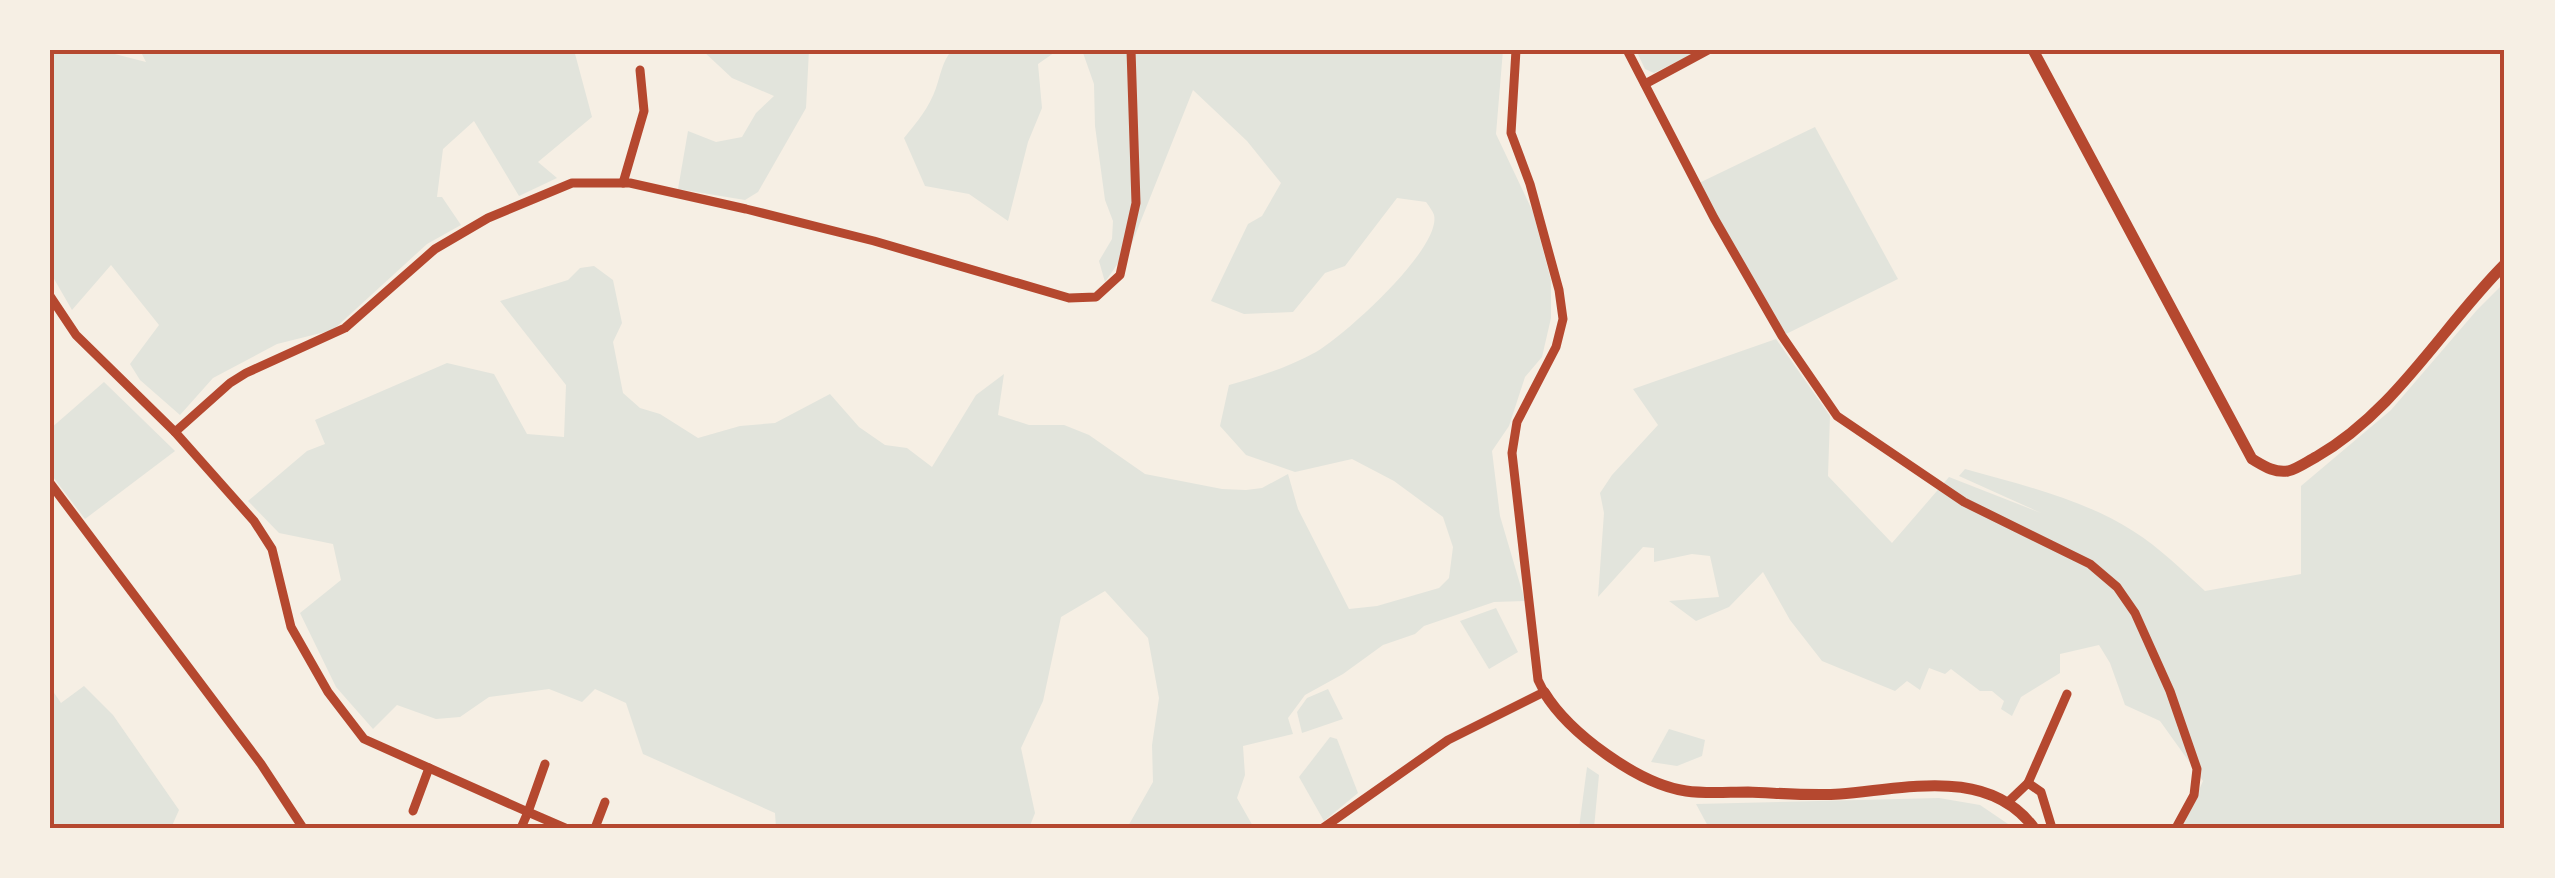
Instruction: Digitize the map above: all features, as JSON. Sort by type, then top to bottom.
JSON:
[{"type":"street","points":[[175,432],[230,383],[345,328],[412,266],[488,218],[572,183],[623,183],[874,241],[1069,298],[1096,297],[1120,275],[1136,203],[1131,50]]},
{"type":"street","points":[[1526,50],[1516,53],[1511,133],[1560,290],[1563,319],[1556,347],[1517,422],[1512,453],[1538,680],[1544,692],[1572,726],[1608,755],[1645,776],[1685,791],[1836,794],[1922,785],[1958,786],[1990,794],[2034,828]]},
{"type":"street","points":[[1627,50],[1714,218],[1782,336],[1837,416],[1964,502],[2090,564],[2117,587],[2135,613],[2170,691],[2197,769],[2194,795],[2176,828]]},
{"type":"street","points":[[1645,84],[1708,50]]},
{"type":"street","points":[[2032,50],[2252,460],[2269,470],[2290,471],[2360,426],[2410,375],[2505,264]]},
{"type":"street","points":[[623,183],[644,111],[640,70]]},
{"type":"street","points":[[50,296],[76,335],[175,432],[254,521],[272,549],[291,627],[346,720],[364,739],[564,828]]},
{"type":"street","points":[[50,483],[261,764],[303,828]]},
{"type":"street","points":[[1323,828],[1448,740],[1544,692]]},
{"type":"street","points":[[2006,804],[2028,782],[2067,694]]},
{"type":"street","points":[[520,828],[545,764]]},
{"type":"street","points":[[413,811],[428,768]]},
{"type":"street","points":[[2028,782],[2041,792],[2052,828]]},
{"type":"street","points":[[595,828],[605,802]]},
{"type":"shaded area","points":[[50,50],[99,50],[146,62],[140,50],[574,50],[592,117],[538,162],[557,178],[519,196],[474,121],[443,149],[437,197],[442,197],[461,225],[427,244],[333,330],[277,344],[213,378],[180,415],[140,380],[130,364],[159,325],[111,265],[72,310],[50,272]]},
{"type":"shaded area","points":[[702,50],[809,50],[806,108],[758,192],[745,200],[678,189],[688,131],[716,142],[742,137],[756,113],[774,96],[732,78]]},
{"type":"shaded area","points":[[952,50],[1058,50],[1038,64],[1042,108],[1028,142],[1008,221],[969,194],[925,186],[904,138],[930,102]]},
{"type":"shaded area","points":[[1082,50],[1503,50],[1496,134],[1533,212],[1551,280],[1551,318],[1542,357],[1525,377],[1509,426],[1492,451],[1500,516],[1525,601],[1494,602],[1383,645],[1305,695],[1288,718],[1293,734],[1243,746],[1245,775],[1237,798],[1254,828],[1127,828],[1153,782],[1152,745],[1159,698],[1148,638],[1105,591],[1061,617],[1043,701],[1021,748],[1035,813],[1029,828],[776,828],[775,813],[643,754],[626,703],[595,689],[582,702],[549,689],[489,697],[460,717],[436,719],[397,705],[373,729],[336,687],[300,613],[341,580],[333,544],[279,533],[248,501],[307,451],[325,444],[315,420],[447,363],[494,374],[527,434],[564,437],[566,385],[500,301],[568,280],[580,268],[594,266],[613,280],[622,323],[613,342],[623,393],[640,408],[660,414],[698,438],[740,426],[775,423],[830,394],[859,427],[885,445],[907,448],[932,467],[976,395],[1004,374],[998,415],[1029,425],[1064,425],[1089,435],[1145,474],[1246,490],[1262,488],[1288,474],[1298,509],[1349,609],[1377,606],[1439,588],[1449,578],[1453,547],[1443,517],[1394,481],[1352,459],[1295,472],[1246,455],[1220,426],[1229,385],[1316,352],[1389,290],[1408,269],[1432,230],[1434,215],[1430,208],[1426,202],[1397,198],[1345,266],[1325,273],[1293,312],[1244,314],[1211,301],[1248,224],[1262,216],[1281,183],[1247,141],[1193,90],[1132,243],[1105,282],[1099,261],[1112,239],[1113,221],[1105,200],[1094,84]]},
{"type":"shaded area","points":[[1636,50],[1701,50],[1654,73],[1645,69]]},
{"type":"shaded area","points":[[1815,127],[1898,279],[1782,336],[1697,184]]},
{"type":"shaded area","points":[[2505,282],[2505,828],[2182,828],[2203,781],[2160,721],[2125,705],[2099,645],[2060,654],[2060,673],[2021,697],[2012,716],[2001,709],[2004,701],[1992,691],[1980,691],[1951,669],[1945,674],[1929,668],[1920,690],[1907,681],[1895,691],[1822,661],[1790,620],[1763,572],[1729,607],[1696,621],[1669,601],[1719,597],[1710,556],[1692,554],[1654,562],[1654,548],[1643,547],[1598,597],[1604,513],[1600,493],[1658,425],[1633,389],[1776,339],[1830,416],[1828,476],[1892,543],[1949,477],[2041,513],[1959,476],[1965,469],[2052,494],[2114,520],[2152,545],[2205,591],[2301,574],[2301,486],[2391,410]]},
{"type":"shaded area","points":[[104,382],[175,451],[85,519],[50,473],[50,429]]},
{"type":"shaded area","points":[[1496,608],[1518,652],[1489,669],[1460,621]]},
{"type":"shaded area","points":[[84,686],[113,715],[179,810],[171,828],[50,828],[50,687],[61,703]]},
{"type":"shaded area","points":[[1328,689],[1343,719],[1302,733],[1297,712],[1307,698]]},
{"type":"shaded area","points":[[1669,729],[1705,740],[1702,756],[1677,766],[1651,762]]},
{"type":"shaded area","points":[[1330,737],[1337,739],[1358,793],[1324,821],[1299,777]]},
{"type":"shaded area","points":[[1587,767],[1599,775],[1594,828],[1579,828]]},
{"type":"shaded area","points":[[1939,798],[1980,805],[2014,828],[1709,828],[1696,804]]}]
